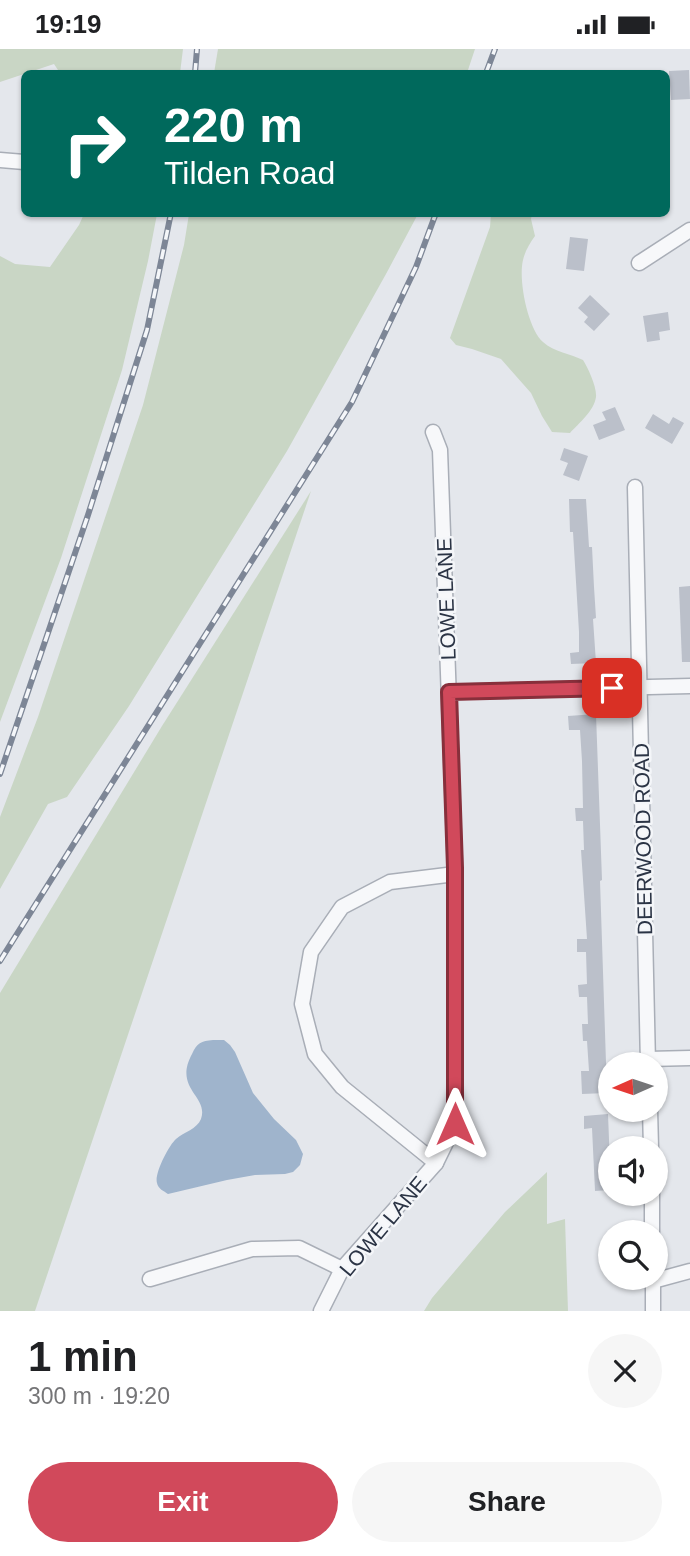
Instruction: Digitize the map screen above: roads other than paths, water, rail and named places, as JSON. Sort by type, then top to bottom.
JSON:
[{"type":"street","points":[[0,160],[21,162]]},
{"type":"street","points":[[639,263],[690,230]]},
{"type":"street","name":"LOWE LANE","points":[[321,1311],[342,1269],[436,1163],[455,1124],[455,874],[440,450],[433,432]]},
{"type":"street","name":"DEERWOOD ROAD","points":[[635,487],[648,1052]]},
{"type":"street","points":[[449,692],[690,686]]},
{"type":"street","points":[[436,1163],[342,1087],[315,1054],[302,1004],[311,952],[342,907],[390,882],[455,874]]},
{"type":"street","points":[[668,1060],[690,1058]]},
{"type":"street","points":[[150,1279],[252,1249],[299,1248],[342,1269]]},
{"type":"street","points":[[668,1276],[690,1271]]},
{"type":"street","points":[[653,1290],[653,1311]]},
{"type":"water","points":[[224,1040],[235,1052],[253,1093],[296,1140],[303,1154],[300,1165],[293,1172],[285,1174],[255,1175],[168,1194],[157,1183],[163,1160],[176,1139],[201,1119],[202,1111],[189,1084],[187,1066],[198,1045]]},
{"type":"railway","points":[[195,70],[197,49]]},
{"type":"railway","points":[[487,70],[495,49]]},
{"type":"railway","points":[[0,774],[88,515],[147,330],[170,217]]},
{"type":"railway","points":[[0,961],[352,402],[416,267],[435,217]]}]
